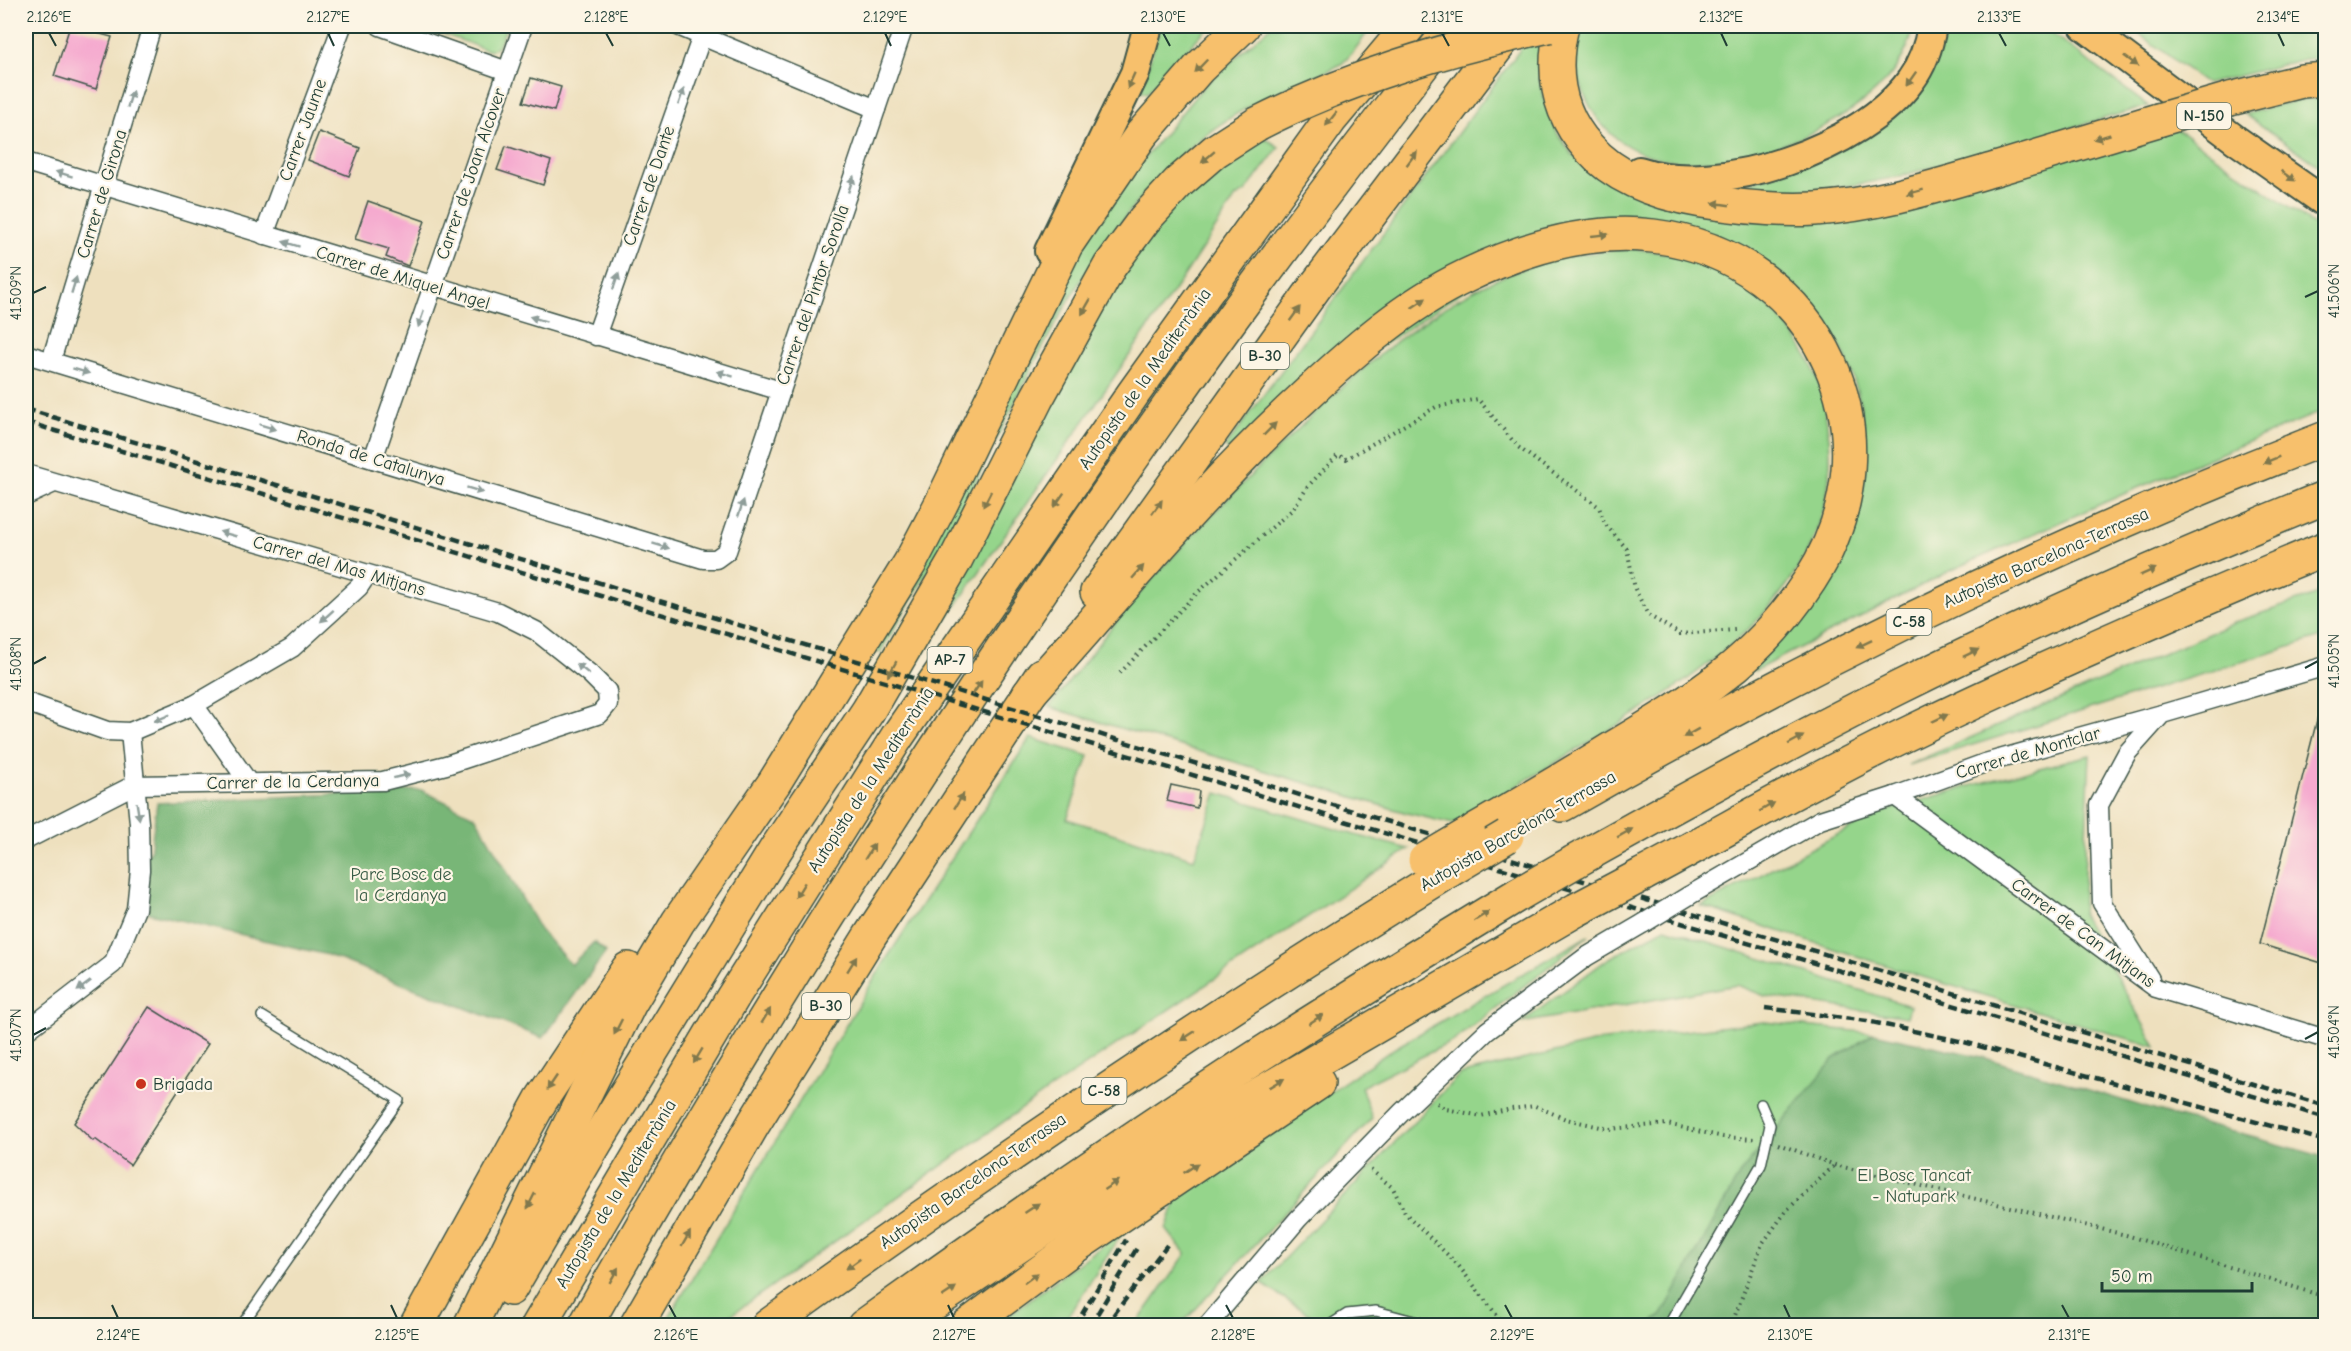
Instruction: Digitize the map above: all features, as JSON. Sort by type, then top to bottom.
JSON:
[{"type":"highway","points":[[470,1326],[630,1004],[678,922],[774,783],[817,711],[866,638],[910,563],[1066,245],[1141,135],[1199,68],[1243,26]]},
{"type":"highway","name":"Autopista de la Mediterrània","points":[[538,1326],[733,997],[904,727],[1132,394],[1330,120],[1409,26]]},
{"type":"highway","name":"Autopista de la Mediterrània","points":[[585,1326],[674,1170],[773,1006],[944,738],[1167,409],[1359,146],[1453,26]]},
{"type":"highway","name":"B-30","points":[[636,1326],[754,1123],[870,936],[1113,568],[1318,282],[1513,26]]},
{"type":"highway","points":[[489,1326],[596,1142],[770,859],[874,701],[955,561],[1042,389],[1110,266],[1144,220],[1179,182],[1215,151],[1257,124],[1325,91],[1460,48],[1549,26]]},
{"type":"highway","points":[[1562,26],[1556,59],[1556,82],[1561,102],[1578,137],[1597,157],[1614,170],[1661,192],[1725,205],[1768,209],[1814,209],[1893,198],[2230,99],[2302,81],[2325,79]]},
{"type":"highway","points":[[1029,694],[1227,473],[1283,416],[1369,339],[1425,298],[1500,260],[1529,249],[1600,234],[1657,236],[1685,243],[1735,262],[1758,275],[1779,291],[1798,312],[1827,360],[1846,412],[1849,437],[1844,500],[1833,535],[1812,578],[1775,627],[1733,670],[1656,723],[1475,830],[1438,865]]},
{"type":"highway","name":"Autopista Barcelona-Terrassa","points":[[768,1326],[866,1255],[1438,865],[1507,836],[1707,724],[1946,603],[2077,542],[2325,438]]},
{"type":"highway","points":[[864,1326],[1230,1074],[1344,1001],[1574,862],[1735,772],[1918,678],[2114,587],[2325,497]]},
{"type":"highway","points":[[900,1326],[1048,1226],[1201,1128],[1834,771],[2007,686],[2325,548]]},
{"type":"highway","points":[[416,1326],[541,1100],[631,966],[817,711]]},
{"type":"highway","points":[[967,1326],[1074,1247],[1307,1090],[1582,913]]},
{"type":"main road","points":[[976,431],[988,377],[1136,73],[1148,26]]},
{"type":"main road","points":[[1578,137],[1601,154],[1622,165],[1668,178],[1689,180],[1714,178],[1767,168],[1830,142],[1860,127],[1882,111],[1912,80],[1923,60],[1932,26]]},
{"type":"main road","name":"N-150","points":[[2084,26],[2236,140],[2325,203]]},
{"type":"street","name":"Carrer de Girona","points":[[51,362],[152,26]]},
{"type":"street","name":"Carrer Jaume","points":[[264,235],[342,26]]},
{"type":"street","points":[[380,26],[507,71]]},
{"type":"street","name":"Carrer de Joan Alcover","points":[[373,459],[523,26]]},
{"type":"street","points":[[678,26],[876,109]]},
{"type":"street","name":"Carrer del Pintor Sorolla","points":[[716,559],[727,551],[904,26]]},
{"type":"street","name":"Carrer de Dante","points":[[596,336],[702,36]]},
{"type":"street","name":"Carrer de Miquel Angel","points":[[26,162],[781,391]]},
{"type":"street","name":"Ronda de Catalunya","points":[[26,354],[703,559],[716,559]]},
{"type":"street","name":"Carrer del Mas Mitjans","points":[[26,474],[498,612],[536,631],[590,674],[607,691],[608,704],[600,714]]},
{"type":"street","points":[[26,496],[54,483]]},
{"type":"street","points":[[26,702],[107,731],[130,732],[194,705],[292,648],[359,587],[367,574]]},
{"type":"street","name":"Carrer de Montclar","points":[[1207,1326],[1298,1219],[1421,1094],[1487,1031],[1586,957],[1690,895],[1820,820],[1895,796],[1985,763],[2325,666]]},
{"type":"street","points":[[194,705],[249,783]]},
{"type":"street","name":"Carrer de la Cerdanya","points":[[26,840],[134,785],[384,781],[446,765],[600,714]]},
{"type":"street","name":"Carrer de Montclar","points":[[2156,988],[2102,903],[2099,805],[2127,753],[2162,714]]},
{"type":"street","points":[[26,1032],[113,964],[136,909],[141,870],[130,732]]},
{"type":"street","name":"Carrer de Can Mitjans","points":[[1895,796],[2156,988],[2325,1039]]},
{"type":"lane","points":[[242,1326],[399,1100],[262,1016]]},
{"type":"lane","points":[[1668,1326],[1761,1165],[1770,1125],[1761,1104]]},
{"type":"lane","points":[[1328,1326],[1347,1314],[1376,1311],[1433,1326]]},
{"type":"path","points":[[1120,673],[1196,594],[1293,509],[1309,485],[1338,455],[1346,459],[1436,407],[1478,399],[1518,447],[1599,507],[1605,524],[1627,549],[1635,589],[1648,615],[1680,634],[1775,627]]},
{"type":"path","points":[[1421,1094],[1446,1108],[1481,1116],[1535,1106],[1566,1119],[1610,1129],[1667,1124],[1723,1137],[1766,1140],[1835,1165],[2126,1235],[2325,1297]]},
{"type":"path","points":[[1356,1159],[1393,1188],[1405,1213],[1458,1265],[1505,1326]]},
{"type":"path","points":[[1731,1326],[1762,1244],[1787,1210],[1835,1165]]},
{"type":"green space","points":[[422,26],[507,26],[499,46],[490,51]]},
{"type":"green space","points":[[1160,26],[1209,26],[1147,93],[1141,91]]},
{"type":"green space","points":[[1271,26],[1372,26],[1341,64],[1259,101],[1203,137],[1152,184],[1116,228],[1054,326],[951,532],[880,653],[872,650],[1094,225],[1124,183],[1203,87]]},
{"type":"green space","points":[[1614,26],[1914,26],[1906,50],[1893,72],[1882,85],[1854,108],[1818,129],[1777,147],[1734,158],[1691,162],[1651,156],[1617,139],[1591,108],[1582,89],[1578,72],[1577,33]]},
{"type":"green space","points":[[1944,26],[2042,26],[2148,106],[1897,177],[1810,190],[1738,187],[1835,153]]},
{"type":"green space","points":[[2128,26],[2325,26],[2325,57],[2305,59],[2207,84]]},
{"type":"green space","points":[[1541,43],[1540,83],[1547,110],[1557,133],[1572,154],[1592,173],[1744,221],[2175,128],[2325,233],[2325,410],[2135,489],[1952,570],[1754,671],[1754,666],[1813,597],[1843,551],[1855,523],[1862,494],[1865,464],[1865,434],[1860,404],[1841,347],[1826,321],[1807,297],[1768,264],[1548,233],[1229,450],[1225,447],[1522,47]]},
{"type":"green space","points":[[2325,97],[2325,170],[2245,114],[2296,101]]},
{"type":"green space","points":[[1260,135],[1279,147],[1245,192],[1236,197],[1178,285],[914,666],[905,663],[1073,348],[1171,204]]},
{"type":"green space","points":[[1635,249],[1675,255],[1697,262],[1718,272],[1756,296],[1788,327],[1801,346],[1812,366],[1822,394],[1827,423],[1829,479],[1818,528],[1795,573],[1763,614],[1725,650],[1682,683],[1637,713],[1453,824],[1407,813],[1049,707],[1119,618],[1248,478],[1359,372],[1406,334],[1482,286],[1519,270],[1576,255]]},
{"type":"green space","points":[[2325,592],[2325,636],[1908,765],[2238,621]]},
{"type":"green space","points":[[1030,738],[1089,756],[1067,819],[1194,859],[1217,793],[1409,849],[1047,1091],[717,1325],[664,1325],[885,961]]},
{"type":"green space","points":[[2090,755],[2082,915],[2156,1047],[1916,975],[1701,906],[1879,813],[1966,787]]},
{"type":"green space","name":"Parc Bosc de la Cerdanya","points":[[421,790],[476,817],[540,930],[571,965],[594,942],[606,952],[543,1038],[328,955],[149,913],[140,854],[150,854],[157,803]]},
{"type":"green space","points":[[1665,928],[1910,1006],[1907,1017],[1765,996],[1737,985],[1521,1023],[1608,959]]},
{"type":"green space","points":[[1588,936],[1455,1040],[1361,1087],[1372,1118],[1181,1325],[1135,1326],[1186,1254],[1166,1229],[1176,1201],[1190,1186],[1395,1048]]},
{"type":"green space","points":[[1764,1022],[1874,1033],[1834,1059],[1662,1315],[1648,1325],[1325,1325],[1261,1283],[1459,1075],[1605,1040]]},
{"type":"green space","name":"El Bosc Tancat - Natupark","points":[[1874,1033],[1982,1057],[2170,1115],[2325,1157],[2325,1325],[1648,1326],[1662,1315],[1741,1172],[1834,1059]]},
{"type":"green space","points":[[1125,1229],[1062,1325],[994,1326]]},
{"type":"building","points":[[70,26],[112,37],[96,89],[54,76]]},
{"type":"building","points":[[531,78],[561,87],[554,111],[523,102]]},
{"type":"building","points":[[319,132],[360,148],[349,176],[308,160]]},
{"type":"building","points":[[506,146],[551,161],[543,185],[497,170]]},
{"type":"building","points":[[368,201],[425,221],[408,266],[386,257],[389,249],[355,239]]},
{"type":"building","points":[[2320,708],[2325,709],[2325,964],[2260,944]]},
{"type":"building","points":[[1171,785],[1199,791],[1197,808],[1167,801]]},
{"type":"building","name":"Brigada","points":[[149,1007],[208,1044],[130,1165],[95,1139],[93,1141],[74,1123]]},
{"type":"railway","points":[[26,409],[2326,1106]]},
{"type":"railway","points":[[26,422],[2326,1118]]},
{"type":"railway","points":[[1765,1008],[1867,1021],[1964,1042],[2326,1141]]},
{"type":"railway","points":[[1075,1326],[1126,1240]]},
{"type":"railway","points":[[1105,1326],[1167,1245]]},
{"type":"railway","points":[[1090,1326],[1137,1248]]},
{"type":"place","name":"Brigada","points":[[141,1084]]}]
